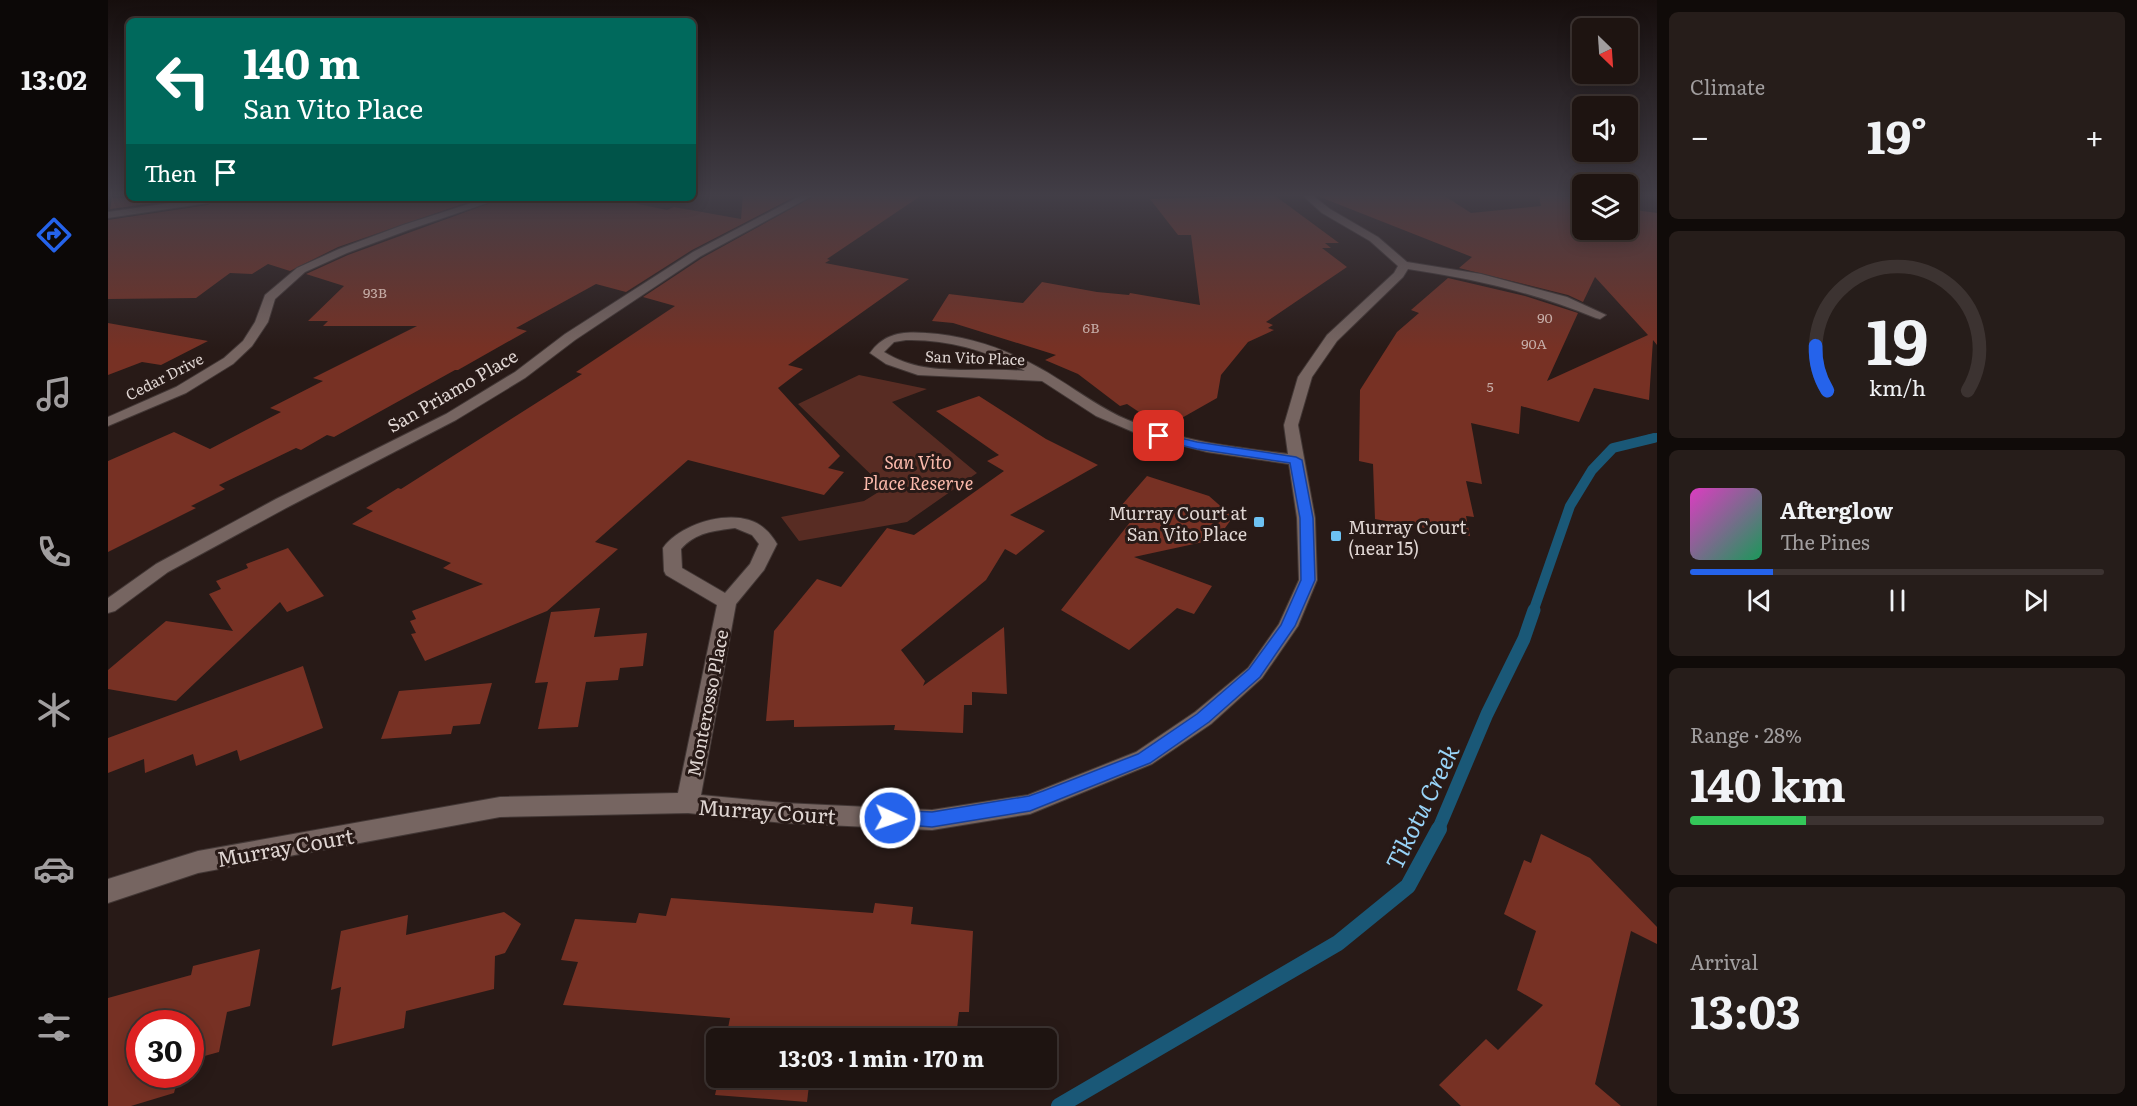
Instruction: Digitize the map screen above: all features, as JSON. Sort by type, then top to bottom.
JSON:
[{"type":"street","name":"Cedar Drive","points":[[108,422],[194,383],[244,349],[267,313],[269,298],[301,270],[358,247]]},
{"type":"street","name":"San Priamo Place","points":[[108,607],[162,568],[282,503],[451,417],[520,375],[570,337],[711,247]]},
{"type":"street","points":[[1383,247],[1404,264],[1477,276],[1563,300],[1600,315]]},
{"type":"street","name":"Murray Court","points":[[108,891],[198,862],[500,807],[688,803],[784,813],[932,820],[1030,804],[1144,758],[1203,718],[1255,673],[1288,626],[1308,580],[1306,518],[1291,425],[1305,377],[1332,338],[1399,275],[1404,264]]},
{"type":"street","name":"San Vito Place","points":[[1045,376],[997,372],[920,372],[893,365],[877,353],[884,342],[900,336],[952,338],[1011,358],[1045,376],[1087,407],[1122,423],[1197,446],[1296,460]]},
{"type":"street","name":"Monterosso Place","points":[[688,803],[727,603],[758,566],[768,544],[758,531],[737,523],[701,527],[682,537],[672,548],[674,571],[727,603]]},
{"type":"green space","name":"San Vito Place Reserve","points":[[859,375],[927,389],[892,402],[977,473],[907,522],[799,541],[781,517],[864,501],[885,488],[798,404]]},
{"type":"building","points":[[108,247],[339,247],[290,271],[268,264],[252,274],[230,273],[196,298],[108,299]]},
{"type":"building","points":[[371,247],[699,247],[626,292],[596,284],[516,328],[527,331],[458,370],[334,437],[327,435],[301,450],[296,448],[219,485],[225,489],[191,506],[196,508],[108,552],[108,461],[174,432],[210,449],[281,412],[270,408],[323,381],[313,378],[417,326],[323,326],[328,321],[308,321],[344,286],[306,274]]},
{"type":"building","points":[[723,247],[845,247],[827,259],[830,260],[825,263],[909,279],[788,365],[803,369],[778,388],[840,456],[828,468],[844,472],[824,495],[688,460],[595,542],[618,549],[547,611],[425,661],[411,634],[416,633],[410,621],[416,619],[412,611],[483,584],[443,568],[451,563],[352,524],[373,511],[366,508],[398,488],[401,489],[582,374],[576,372],[675,306],[643,297]]},
{"type":"building","points":[[1192,247],[1329,247],[1331,248],[1322,248],[1347,267],[1266,322],[1273,325],[1268,328],[1274,330],[1248,342],[1221,375],[1217,398],[1180,419],[1139,412],[1127,404],[1120,406],[1078,374],[1045,360],[1056,355],[953,323],[932,321],[949,294],[1023,303],[1042,282],[1097,292],[1129,295],[1130,293],[1200,305]]},
{"type":"building","points":[[1446,247],[1657,247],[1657,345],[1653,340],[1649,400],[1594,388],[1579,422],[1521,406],[1519,434],[1471,423],[1482,484],[1466,481],[1474,517],[1466,516],[1470,536],[1375,519],[1373,464],[1359,461],[1360,390],[1397,332],[1419,313],[1411,310],[1448,278],[1525,296],[1578,313],[1547,381],[1648,335],[1595,277],[1583,302],[1568,295],[1459,268],[1472,257]]},
{"type":"building","points":[[108,323],[208,341],[161,365],[142,362],[108,375]]},
{"type":"building","points":[[979,396],[1046,439],[1098,465],[1010,515],[1045,531],[1016,555],[1005,549],[986,580],[901,650],[925,681],[923,686],[1004,627],[1007,694],[972,692],[972,705],[964,705],[963,733],[894,730],[895,725],[794,727],[794,720],[766,721],[774,631],[817,579],[841,587],[887,528],[914,535],[1004,471],[987,461],[999,455],[936,411]]},
{"type":"building","points":[[1147,476],[1209,496],[1233,517],[1217,539],[1134,557],[1212,586],[1194,614],[1177,608],[1129,650],[1061,610],[1131,521],[1114,514]]},
{"type":"building","points":[[288,548],[324,596],[287,612],[280,602],[176,701],[108,689],[108,670],[166,621],[233,631],[209,594],[221,589],[216,581],[248,568],[246,564]]},
{"type":"building","points":[[600,608],[594,637],[647,633],[643,666],[620,668],[618,680],[586,682],[578,727],[538,729],[548,682],[535,683],[551,612]]},
{"type":"building","points":[[303,666],[323,728],[240,761],[237,750],[196,766],[193,754],[145,773],[144,759],[108,773],[108,738]]},
{"type":"building","points":[[492,683],[480,724],[453,726],[451,734],[381,739],[399,691]]},
{"type":"building","points":[[1541,834],[1590,858],[1657,927],[1657,944],[1631,931],[1595,1084],[1621,1106],[1461,1106],[1439,1085],[1486,1039],[1498,1050],[1543,1005],[1517,990],[1536,931],[1504,914],[1524,860],[1531,863]]},
{"type":"building","points":[[671,898],[873,913],[875,903],[913,907],[911,924],[973,931],[969,1012],[959,1012],[957,1028],[728,1028],[730,1018],[563,1005],[578,962],[561,960],[575,919],[636,923],[639,913],[666,916]]},
{"type":"building","points":[[504,912],[521,924],[505,953],[495,956],[494,989],[406,1011],[404,1028],[332,1046],[341,987],[331,990],[341,931],[408,915],[406,935]]},
{"type":"building","points":[[260,949],[250,1006],[227,1012],[219,1052],[204,1056],[204,1010],[126,1010],[126,1088],[175,1088],[174,1093],[131,1106],[108,1106],[108,998],[191,975],[193,966]]},
{"type":"building","points":[[717,1088],[809,1088],[807,1102],[715,1095]]},
{"type":"waterway","name":"Tikotu Creek","points":[[1648,439],[1657,437]]},
{"type":"waterway","name":"Tikotu Creek","points":[[1533,612],[1570,506],[1592,470],[1613,448],[1654,438]]},
{"type":"waterway","name":"Tikotu Creek","points":[[1438,830],[1487,714],[1524,639],[1534,610]]},
{"type":"waterway","name":"Tikotu Creek","points":[[1059,1106],[1338,943],[1408,886],[1439,829]]},
{"type":"place","name":"Murray Court at San Vito Place","points":[[1259,522]]},
{"type":"place","name":"Murray Court (near 15)","points":[[1336,536]]},
{"type":"route","points":[[890,818],[932,820],[1030,804],[1144,758],[1203,718],[1255,673],[1288,626],[1308,580],[1306,518],[1296,460],[1197,446],[1159,436]]}]
